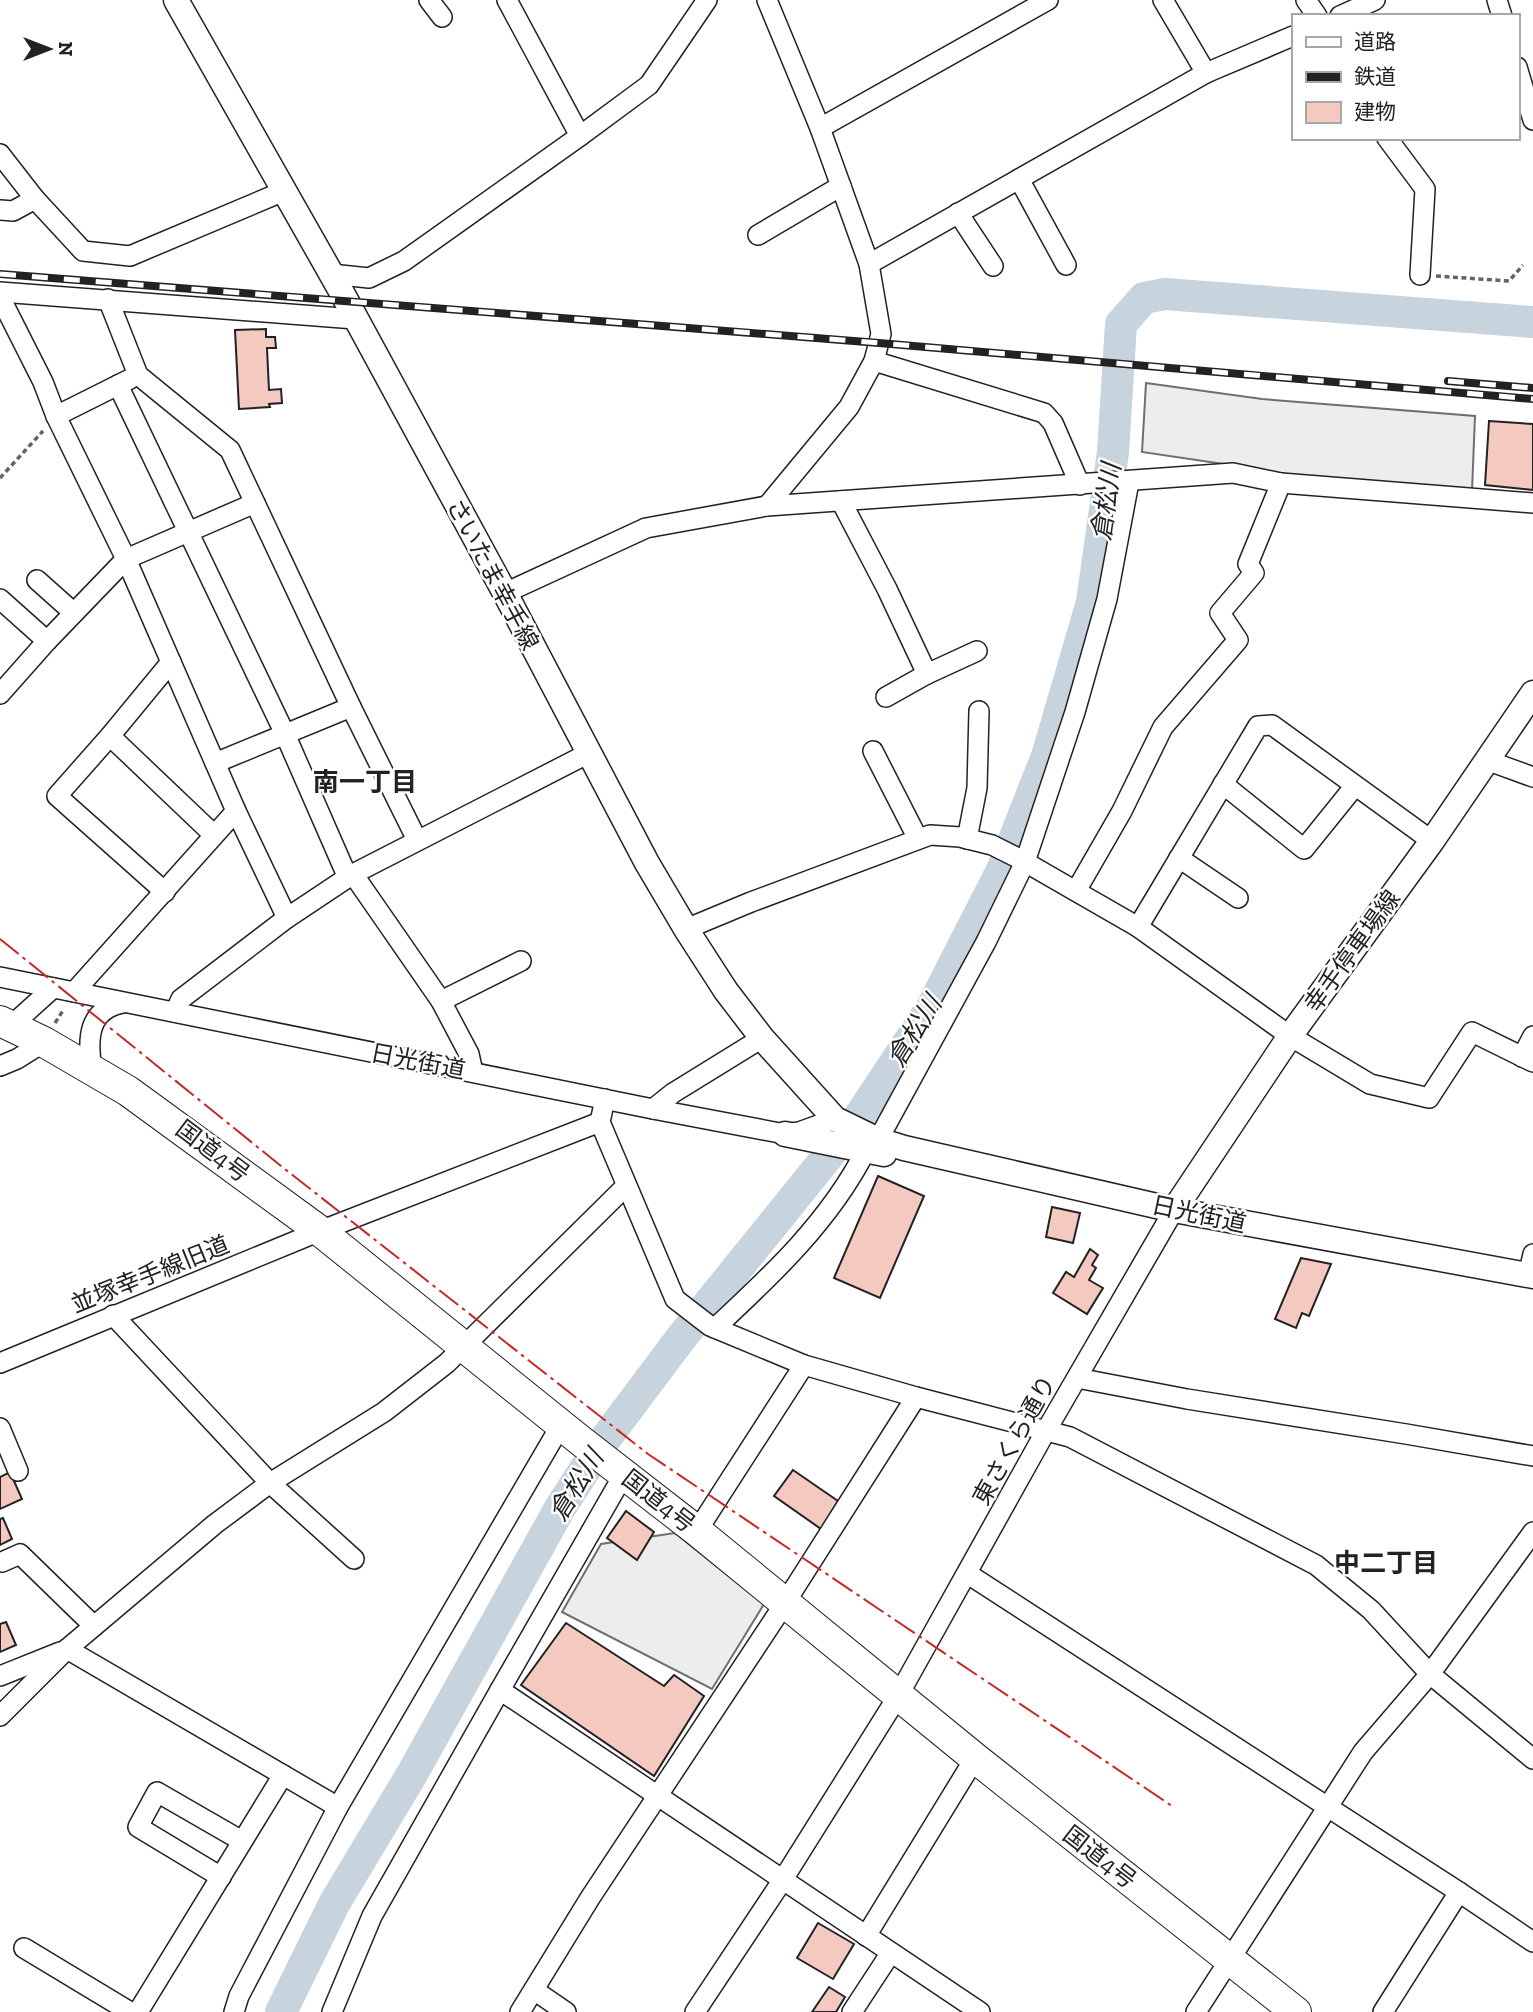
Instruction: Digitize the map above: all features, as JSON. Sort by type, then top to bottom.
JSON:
[{"type":"highway","name":"国道4号","points":[[6,1023],[92,1069],[168,1118],[320,1231],[697,1531],[975,1758],[1296,2012]]},
{"type":"main road","name":"さいたま幸手線","points":[[176,0],[331,274],[686,929],[726,991],[836,1128]]},
{"type":"main road","name":"幸手停車場線","points":[[1174,1210],[1290,1036],[1489,761],[1533,693]]},
{"type":"main road","name":"日光街道","points":[[836,1128],[869,1144],[983,1166],[1174,1210],[1279,1231],[1531,1269]]},
{"type":"main road","points":[[785,1133],[836,1128]]},
{"type":"street","points":[[429,0],[442,17]]},
{"type":"street","points":[[507,0],[580,136]]},
{"type":"street","points":[[331,274],[369,278],[404,261],[580,136],[649,85],[707,0]]},
{"type":"street","points":[[767,0],[820,128],[869,264],[881,334],[874,361],[849,407],[767,506]]},
{"type":"street","points":[[820,128],[1048,0]]},
{"type":"street","points":[[1163,0],[1206,73]]},
{"type":"street","points":[[1344,14],[1375,0]]},
{"type":"street","points":[[869,264],[1206,73],[1292,36]]},
{"type":"street","points":[[1519,74],[1533,120]]},
{"type":"street","points":[[1389,140],[1426,189],[1420,275]]},
{"type":"street","points":[[0,154],[35,199],[83,251],[130,256],[284,191]]},
{"type":"street","points":[[1019,179],[1066,265]]},
{"type":"street","points":[[758,235],[841,186]]},
{"type":"street","points":[[0,210],[13,211],[35,199]]},
{"type":"street","points":[[958,214],[993,266]]},
{"type":"street","points":[[287,918],[236,811],[126,559],[0,294],[108,299],[355,319]]},
{"type":"street","points":[[108,299],[138,375],[230,450],[417,840]]},
{"type":"street","points":[[874,361],[1044,413],[1053,423],[1080,485]]},
{"type":"street","points":[[56,416],[138,375]]},
{"type":"street","points":[[118,385],[351,876],[441,1001],[469,1054],[473,1072]]},
{"type":"street","points":[[505,593],[646,528],[767,506],[1127,482],[1233,472],[1280,483],[1533,503]]},
{"type":"street","points":[[712,1327],[772,1276],[816,1227],[855,1172],[986,942],[1022,860],[1075,712],[1107,600],[1127,482]]},
{"type":"street","points":[[1076,891],[1122,811],[1163,727],[1238,640],[1220,612],[1254,573],[1248,564],[1280,483]]},
{"type":"street","points":[[841,501],[927,674]]},
{"type":"street","points":[[0,694],[126,559],[255,503]]},
{"type":"street","points":[[37,580],[74,613]]},
{"type":"street","points":[[0,599],[47,641]]},
{"type":"street","points":[[886,697],[977,651]]},
{"type":"street","points":[[165,892],[57,796],[171,662]]},
{"type":"street","points":[[215,763],[351,707]]},
{"type":"street","points":[[967,839],[977,788],[979,711]]},
{"type":"street","points":[[1138,927],[1258,726],[1272,725],[1432,841]]},
{"type":"street","points":[[110,736],[214,835]]},
{"type":"street","points":[[873,751],[919,839]]},
{"type":"street","points":[[175,1012],[181,999],[287,918],[351,876],[589,753]]},
{"type":"street","points":[[1489,761],[1533,777]]},
{"type":"street","points":[[1223,784],[1304,849],[1354,787]]},
{"type":"street","points":[[74,992],[236,811]]},
{"type":"street","points":[[686,929],[930,835],[967,839],[992,845],[1022,860],[1138,927],[1290,1036],[1370,1084],[1429,1098],[1472,1032],[1528,1060],[1533,1036]]},
{"type":"street","points":[[1179,858],[1238,898]]},
{"type":"street","points":[[441,1001],[521,961]]},
{"type":"street","name":"日光街道","points":[[0,977],[653,1109],[785,1133]]},
{"type":"street","points":[[6,1023],[53,988]]},
{"type":"street","points":[[92,1069],[88,1047],[91,1030],[109,1005],[124,1003]]},
{"type":"street","points":[[653,1109],[673,1093],[762,1038]]},
{"type":"street","points":[[0,1066],[44,1042]]},
{"type":"street","points":[[605,1099],[600,1122],[675,1298],[712,1327],[804,1365],[1070,1437],[1316,1565],[1371,1611],[1430,1674],[1533,1759]]},
{"type":"street","name":"並塚幸手線旧道","points":[[0,1363],[320,1231],[600,1122]]},
{"type":"street","points":[[0,1716],[67,1649],[215,1524],[270,1483],[384,1412],[465,1347],[626,1186]]},
{"type":"street","name":"東さくら通り","points":[[695,2012],[782,1881],[898,1696],[1047,1429],[1174,1210]]},
{"type":"street","points":[[113,1315],[270,1483],[354,1559]]},
{"type":"street","points":[[697,1531],[804,1365]]},
{"type":"street","points":[[1077,1378],[1187,1399],[1533,1456]]},
{"type":"street","points":[[520,2012],[916,1397]]},
{"type":"street","points":[[0,1428],[18,1471]]},
{"type":"street","points":[[234,2012],[239,1996],[338,1807],[571,1433]]},
{"type":"street","points":[[332,2012],[372,1916],[500,1690],[618,1470]]},
{"type":"street","points":[[1196,2012],[1363,1752],[1430,1674],[1533,1531]]},
{"type":"street","points":[[2,1562],[20,1554],[94,1626]]},
{"type":"street","points":[[968,1574],[1533,1942]]},
{"type":"street","points":[[67,1649],[338,1807]]},
{"type":"street","points":[[1,1673],[67,1649]]},
{"type":"street","points":[[500,1690],[980,2012]]},
{"type":"street","points":[[866,1936],[975,1758]]},
{"type":"street","points":[[138,2012],[283,1775]]},
{"type":"street","points":[[221,1877],[138,1827],[157,1792],[242,1841]]},
{"type":"street","points":[[1383,2012],[1459,1892]]},
{"type":"street","points":[[24,1948],[130,2012]]},
{"type":"street","points":[[852,2012],[891,1954]]},
{"type":"street","points":[[534,1990],[566,2012]]},
{"type":"path","points":[[1420,275],[1509,281],[1523,265]]},
{"type":"path","points":[[0,478],[56,416]]},
{"type":"path","points":[[44,1042],[74,992]]},
{"type":"shaded area","points":[[1146,383],[1262,399],[1475,416],[1472,491],[1288,477],[1237,466],[1142,452]]},
{"type":"shaded area","points":[[675,1533],[764,1604],[712,1689],[562,1612],[601,1544]]},
{"type":"building","points":[[266,329],[266,337],[275,337],[276,348],[267,348],[269,390],[281,389],[282,403],[269,404],[270,407],[239,409],[235,330]]},
{"type":"building","points":[[1489,421],[1533,424],[1533,490],[1485,485]]},
{"type":"building","points":[[878,1176],[924,1196],[880,1298],[834,1278]]},
{"type":"building","points":[[1052,1207],[1080,1213],[1073,1243],[1046,1237]]},
{"type":"building","points":[[1090,1249],[1098,1255],[1092,1265],[1096,1268],[1089,1280],[1103,1288],[1087,1314],[1053,1293],[1066,1272],[1074,1277]]},
{"type":"building","points":[[1301,1258],[1331,1264],[1309,1316],[1302,1313],[1296,1328],[1275,1319]]},
{"type":"building","points":[[793,1470],[838,1501],[821,1529],[774,1496]]},
{"type":"building","points":[[10,1472],[22,1499],[0,1509],[0,1477]]},
{"type":"building","points":[[626,1511],[654,1532],[637,1560],[607,1538]]},
{"type":"building","points":[[3,1518],[12,1539],[0,1545],[0,1519]]},
{"type":"building","points":[[6,1622],[16,1645],[0,1652],[0,1624]]},
{"type":"building","points":[[566,1623],[664,1686],[674,1675],[704,1696],[654,1776],[521,1685]]},
{"type":"building","points":[[818,1923],[854,1944],[833,1979],[797,1958]]},
{"type":"building","points":[[829,1987],[845,1997],[836,2012],[812,2012]]},
{"type":"waterway","name":"倉松川","points":[[281,2012],[334,1904],[412,1774],[560,1508],[600,1446],[681,1338],[857,1120],[932,1007],[1002,870],[1047,756],[1092,602],[1113,452],[1121,324],[1144,298],[1165,294],[1533,322]]},
{"type":"railway","points":[[0,274],[879,343],[1533,399]]},
{"type":"railway","points":[[1448,381],[1533,388]]},
{"type":"power","points":[[0,939],[281,1166],[648,1454],[1172,1806]]},
{"type":"district","name":"南一丁目","points":[[365,782]]},
{"type":"district","name":"中二丁目","points":[[1386,1563]]}]
